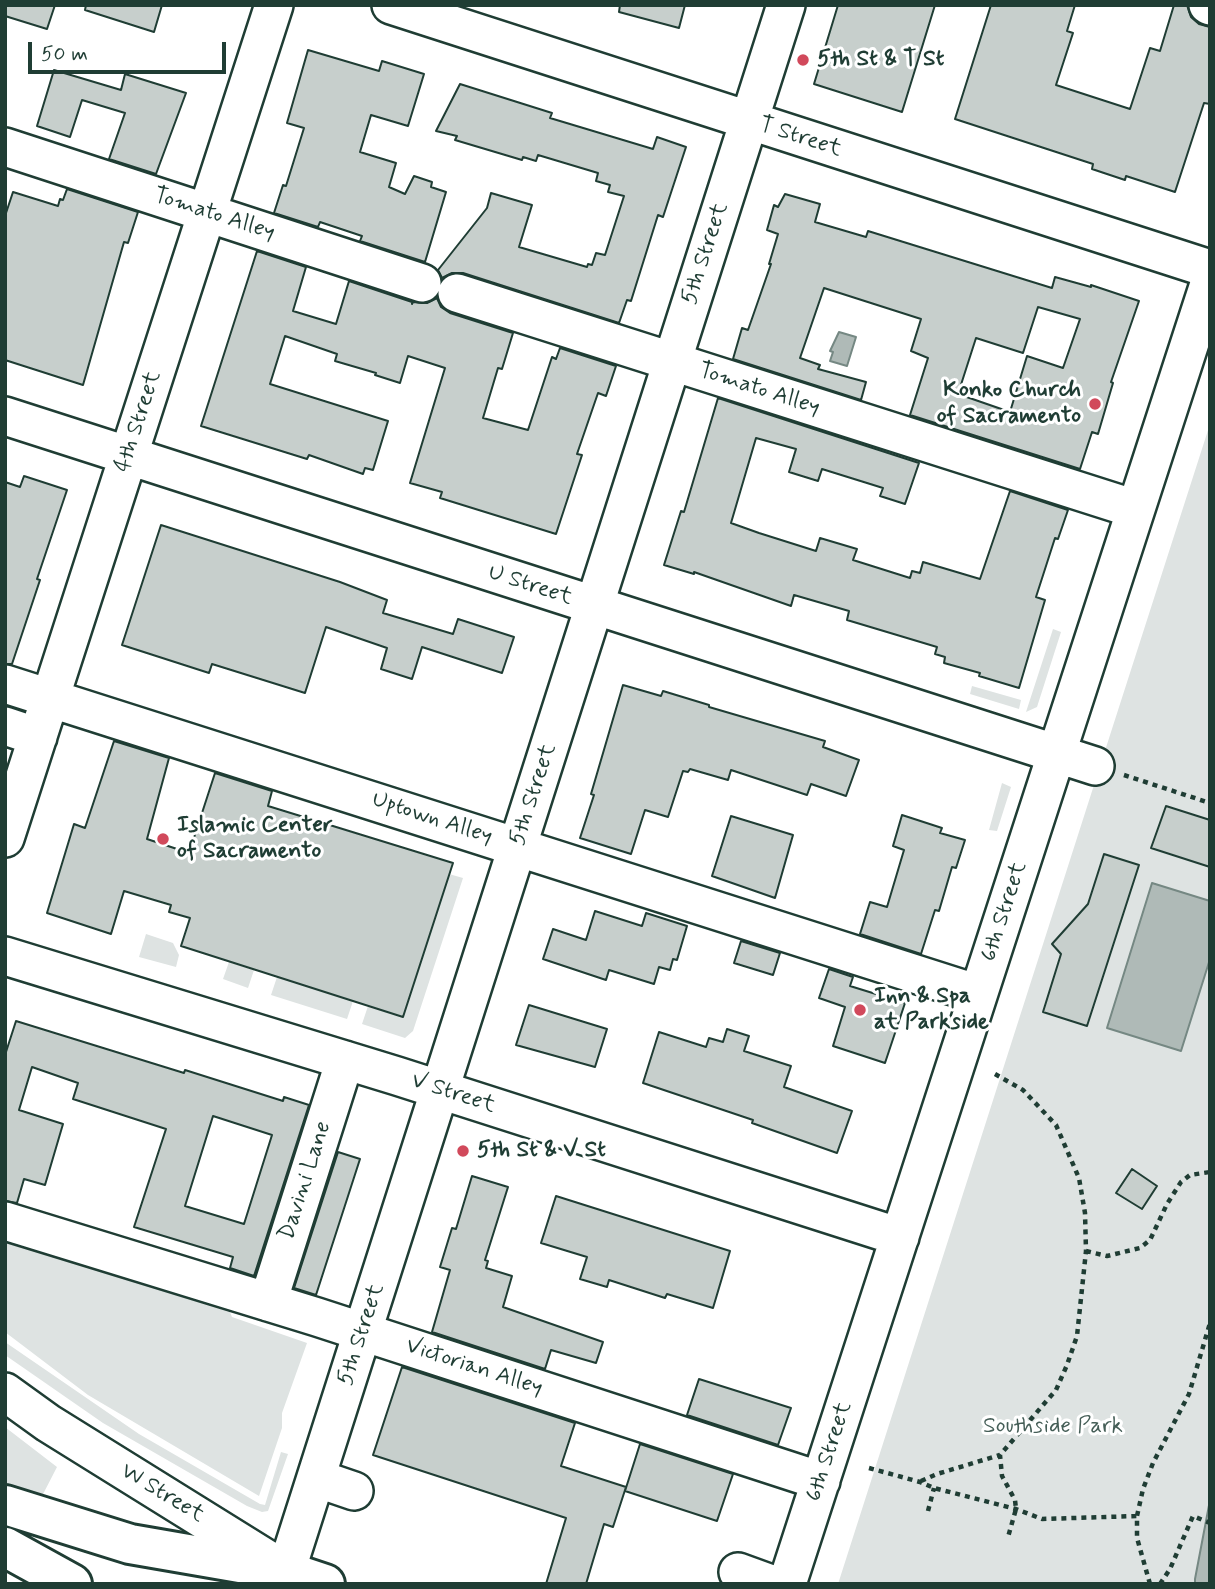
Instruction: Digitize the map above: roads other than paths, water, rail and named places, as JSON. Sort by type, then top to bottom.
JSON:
[{"type":"main road","points":[[5,1505],[130,1544],[284,1577]]},
{"type":"main road","points":[[5,1547],[72,1584]]},
{"type":"main road","name":"W Street","points":[[284,1577],[325,1584]]},
{"type":"street","name":"4th Street","points":[[5,838],[22,732],[50,699],[274,5]]},
{"type":"street","name":"T Street","points":[[391,5],[1210,269]]},
{"type":"street","name":"5th Street","points":[[284,1577],[786,5]]},
{"type":"street","name":"Tomato Alley","points":[[5,147],[422,283]]},
{"type":"street","name":"6th Street","points":[[787,1584],[1210,281]]},
{"type":"street","name":"Tomato Alley","points":[[457,293],[1135,509]]},
{"type":"street","name":"U Street","points":[[5,416],[1095,766]]},
{"type":"street","name":"Uptown Alley","points":[[5,684],[978,994]]},
{"type":"street","name":"V Street","points":[[5,956],[345,1060],[900,1237]]},
{"type":"street","name":"Davini Lane","points":[[268,1302],[345,1060]]},
{"type":"street","name":"Victorian Alley","points":[[5,1222],[268,1302],[821,1481]]},
{"type":"street","name":"W Street","points":[[5,1392],[284,1577]]},
{"type":"street","points":[[316,1478],[355,1491]]},
{"type":"place","name":"5th St & T St","points":[[803,60]]},
{"type":"place","name":"Konko Church of Sacramento","points":[[1095,404]]},
{"type":"place","name":"Islamic Center of Sacramento","points":[[163,839]]},
{"type":"place","name":"Inn & Spa at Parkside","points":[[860,1010]]},
{"type":"place","name":"5th St & V St","points":[[463,1151]]},
{"type":"park label","name":"Southside Park","points":[[1053,1427]]}]
